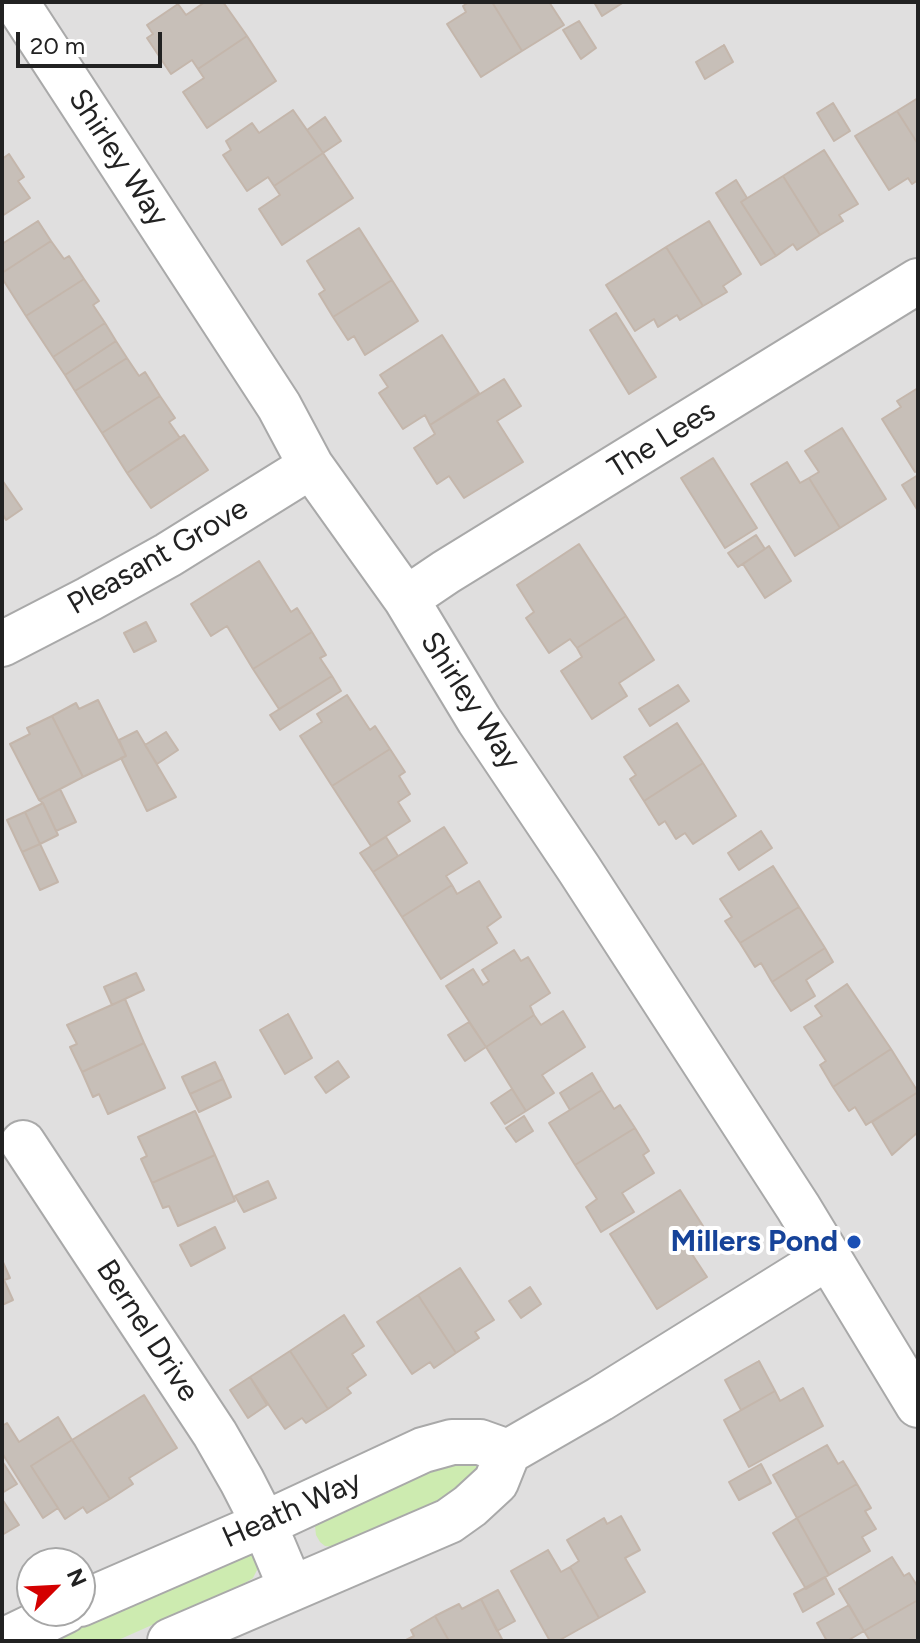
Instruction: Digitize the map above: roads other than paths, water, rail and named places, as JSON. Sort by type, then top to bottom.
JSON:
[{"type":"street","name":"Shirley Way","points":[[16,2],[279,406],[311,466],[406,599],[479,720],[798,1207],[918,1405]]},
{"type":"street","name":"The Lees","points":[[406,599],[918,281]]},
{"type":"street","name":"Pleasant Grove","points":[[2,644],[168,555],[311,466]]},
{"type":"street","name":"Bernel Drive","points":[[23,1143],[215,1434],[264,1524],[291,1588]]},
{"type":"street","points":[[170,1641],[449,1521],[496,1482],[508,1452],[600,1399],[828,1257]]},
{"type":"street","name":"Heath Way","points":[[96,1597],[423,1450],[452,1442],[480,1442],[508,1452]]},
{"type":"street","points":[[3,1641],[32,1627]]},
{"type":"place","name":"Millers Pond","points":[[854,1242]]}]
